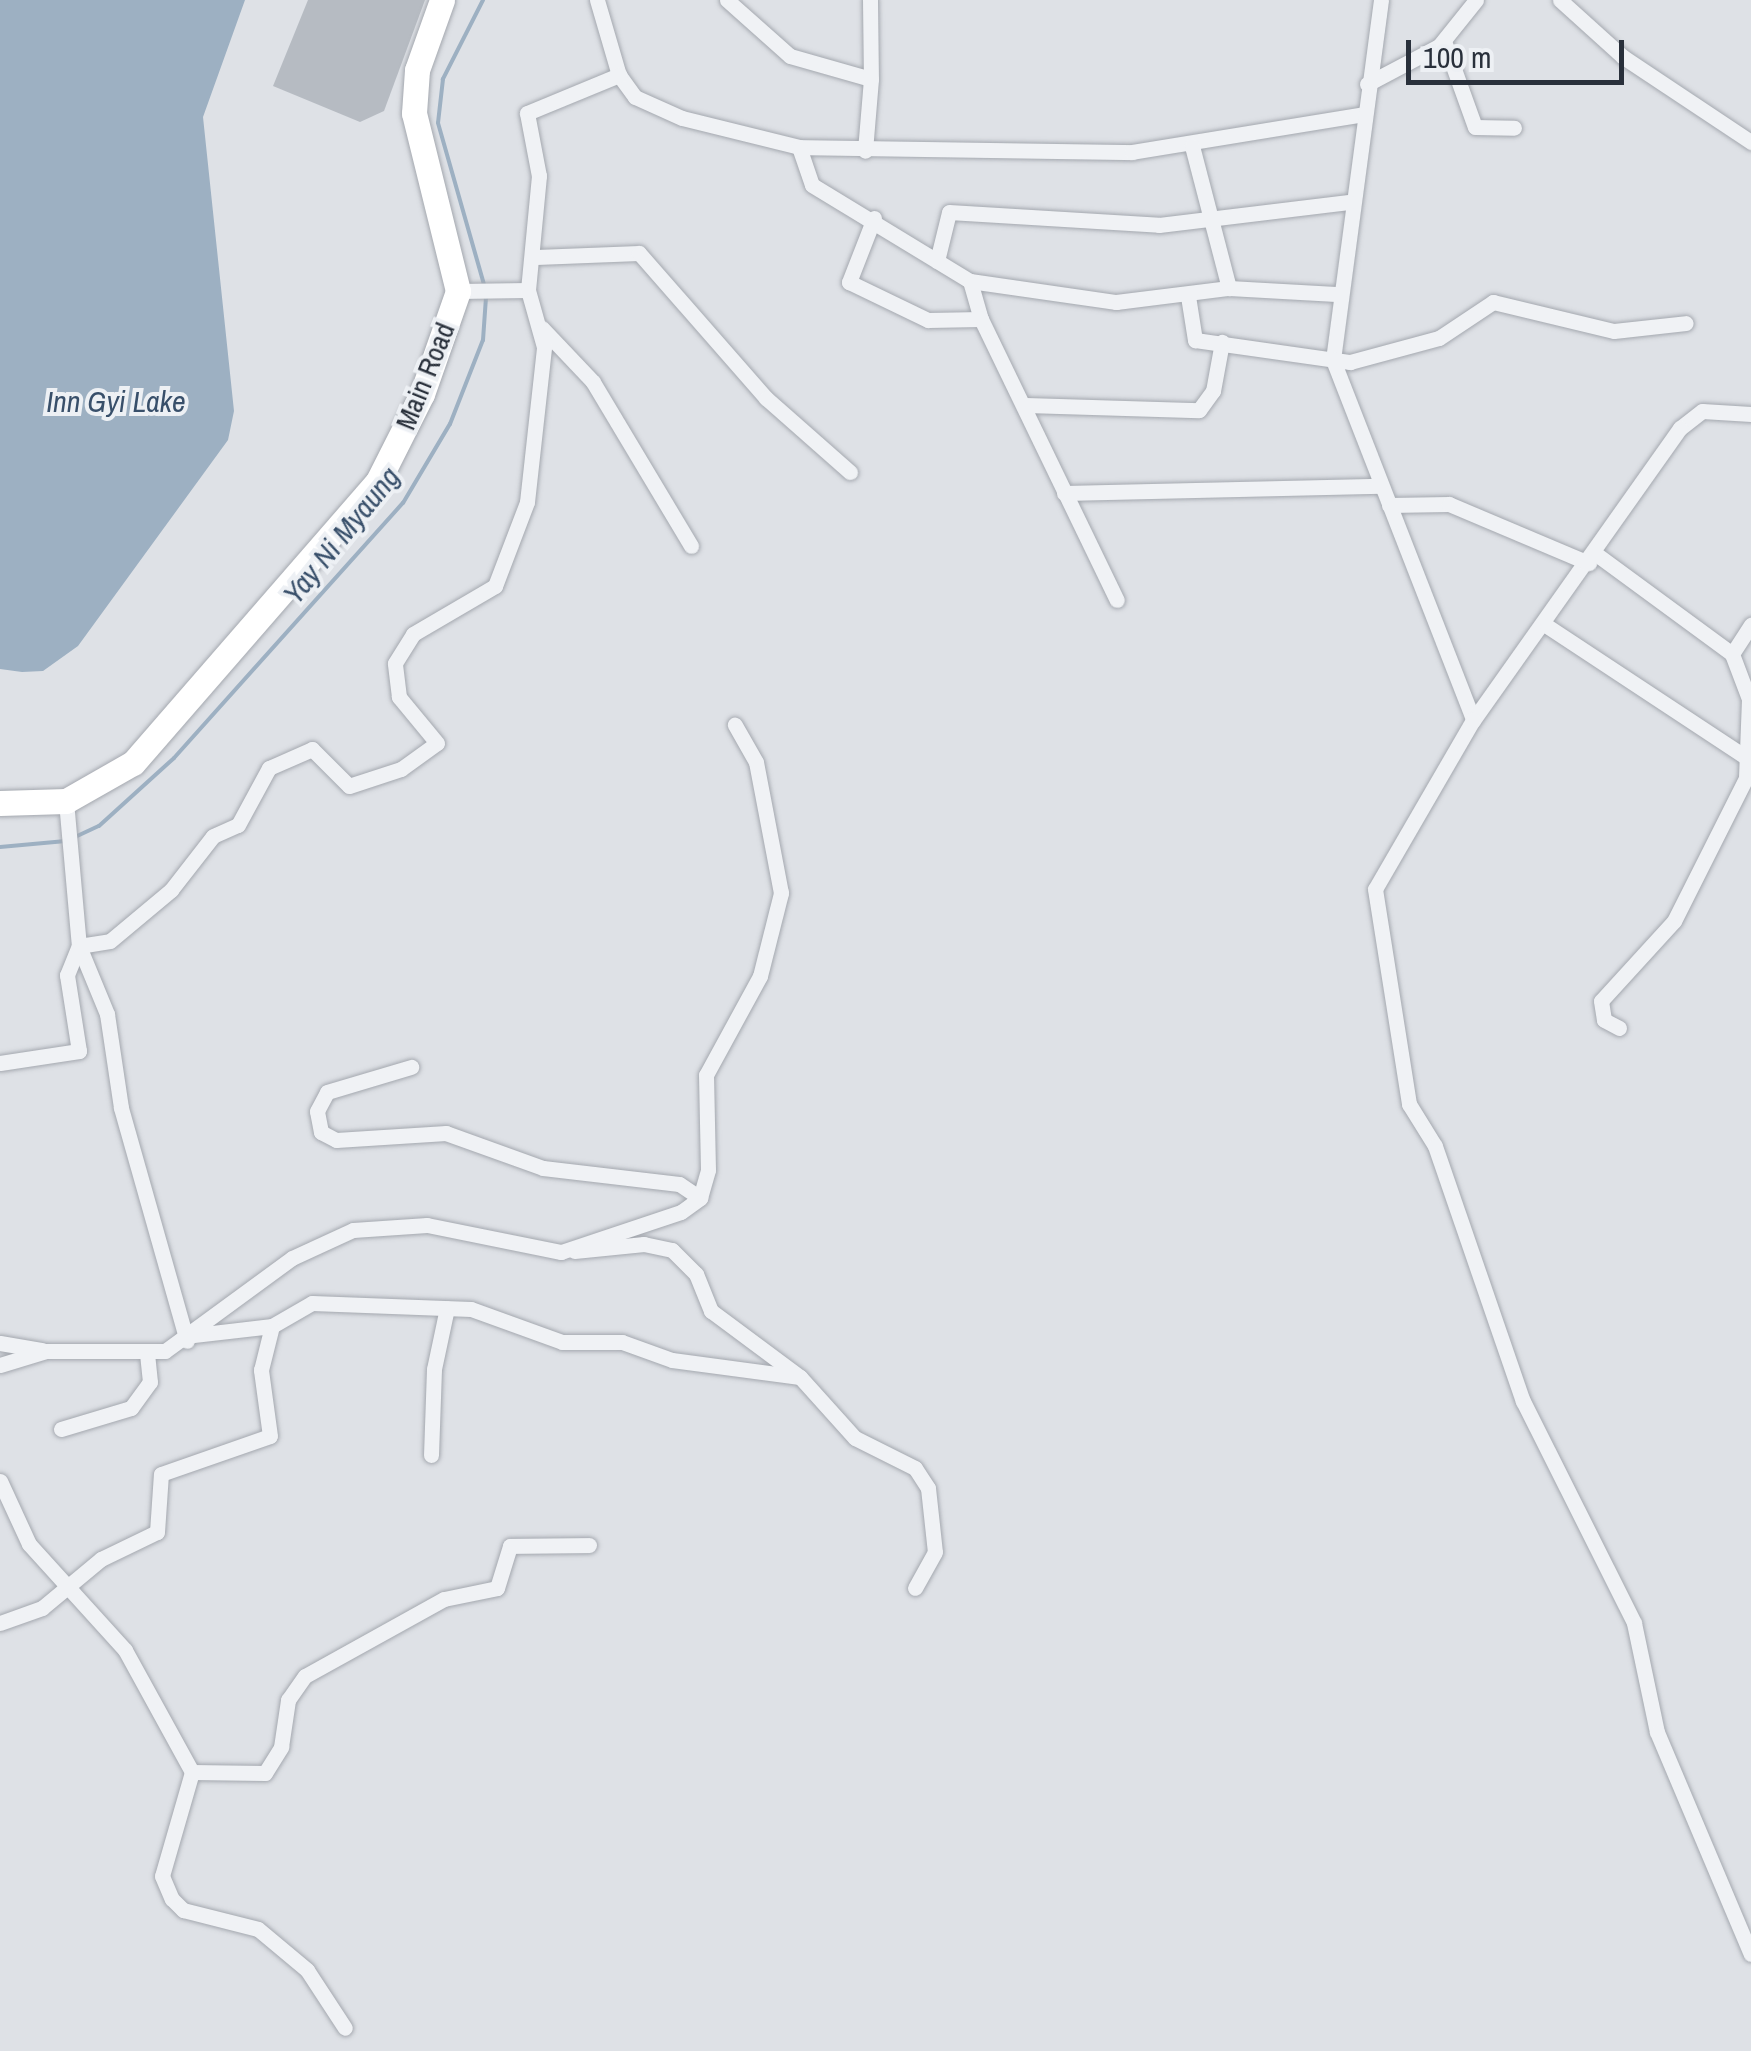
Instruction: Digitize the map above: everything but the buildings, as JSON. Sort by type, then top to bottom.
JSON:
[{"type":"main road","name":"Main Road","points":[[0,803],[66,801],[105,783],[155,741],[378,481],[468,290],[414,113],[420,58],[442,0]]},
{"type":"street","points":[[596,0],[619,75],[635,97],[682,118],[799,147],[979,156],[1192,146],[1364,114]]},
{"type":"street","points":[[727,0],[790,56],[872,79]]},
{"type":"street","points":[[866,151],[872,79],[870,0]]},
{"type":"street","points":[[1381,0],[1336,294],[1333,360],[1474,720]]},
{"type":"street","points":[[1368,84],[1444,40],[1476,0]]},
{"type":"street","points":[[1560,0],[1624,58],[1751,142]]},
{"type":"street","points":[[1444,40],[1475,127],[1514,128]]},
{"type":"street","points":[[619,75],[527,113],[538,176],[536,256],[528,290],[542,328],[593,382],[691,546]]},
{"type":"street","points":[[1192,146],[1230,288]]},
{"type":"street","points":[[799,147],[812,185],[874,218],[970,281],[1116,302],[1230,288],[1336,294]]},
{"type":"street","points":[[937,261],[950,212],[1102,225],[1210,220],[1349,202]]},
{"type":"street","points":[[874,218],[849,282],[928,320],[981,318]]},
{"type":"street","points":[[536,256],[639,253],[766,398],[850,472]]},
{"type":"street","points":[[970,281],[981,318],[1026,404],[1064,493],[1117,600]]},
{"type":"street","points":[[468,290],[528,290]]},
{"type":"street","points":[[1188,296],[1196,340],[1333,360],[1406,351],[1493,302],[1614,331],[1686,322]]},
{"type":"street","points":[[79,946],[110,941],[170,890],[214,836],[238,826],[269,768],[296,752],[321,753],[350,786],[401,769],[438,744],[399,697],[395,664],[430,620],[482,600],[509,558],[526,502],[542,328]]},
{"type":"street","points":[[1026,404],[1199,410],[1213,391],[1222,342]]},
{"type":"street","points":[[1751,414],[1714,409],[1693,415],[1547,626],[1474,720],[1462,749],[1377,875],[1406,1095],[1436,1146],[1522,1401],[1634,1623],[1658,1732],[1751,1954]]},
{"type":"street","points":[[1064,493],[1381,486]]},
{"type":"street","points":[[1389,505],[1449,504],[1593,559],[1732,654],[1749,699],[1744,756],[1748,781],[1674,921],[1601,1001],[1604,1020],[1620,1028]]},
{"type":"street","points":[[1732,654],[1751,625]]},
{"type":"street","points":[[1547,626],[1744,756]]},
{"type":"street","points":[[561,1252],[690,1208],[700,1198],[708,1170],[706,1075],[760,976],[781,893],[760,778],[735,725]]},
{"type":"street","points":[[66,801],[75,848],[79,946],[107,1014],[121,1108],[191,1338]]},
{"type":"street","points":[[0,1063],[79,1051],[67,975],[79,946]]},
{"type":"street","points":[[411,1068],[327,1092],[317,1110],[321,1132],[336,1140],[446,1133],[544,1168],[679,1184],[700,1198]]},
{"type":"street","points":[[191,1338],[292,1258],[354,1230],[427,1225],[561,1252],[644,1244],[672,1250],[696,1274],[711,1310],[800,1377],[856,1438],[916,1468],[928,1488],[935,1552],[915,1588]]},
{"type":"street","points":[[0,1343],[46,1351],[148,1354],[191,1338],[272,1326],[312,1303],[447,1308],[562,1342],[622,1342],[672,1360],[800,1377]]},
{"type":"street","points":[[431,1456],[434,1369],[447,1308]]},
{"type":"street","points":[[0,1623],[68,1588],[101,1559],[157,1532],[162,1474],[270,1436],[262,1370],[272,1326]]},
{"type":"street","points":[[0,1365],[46,1351]]},
{"type":"street","points":[[61,1429],[131,1408],[147,1392],[148,1354]]},
{"type":"street","points":[[0,1481],[28,1544],[125,1650],[192,1772],[162,1876],[172,1899],[183,1910],[258,1928],[307,1970],[346,2028]]},
{"type":"street","points":[[192,1772],[265,1774],[281,1747],[288,1700],[305,1676],[444,1599],[496,1588],[510,1546],[589,1545]]},
{"type":"water","name":"Inn Gyi Lake","points":[[0,0],[245,0],[203,117],[234,411],[228,440],[78,646],[43,671],[0,669]]},
{"type":"waterway","points":[[483,0],[443,79],[438,123],[485,288]]},
{"type":"waterway","name":"Yay Ni Myaung","points":[[75,837],[99,826],[174,758],[403,503],[450,424],[483,340],[486,297]]},
{"type":"waterway","name":"Yay Ni Myaung","points":[[0,847],[66,841]]}]
